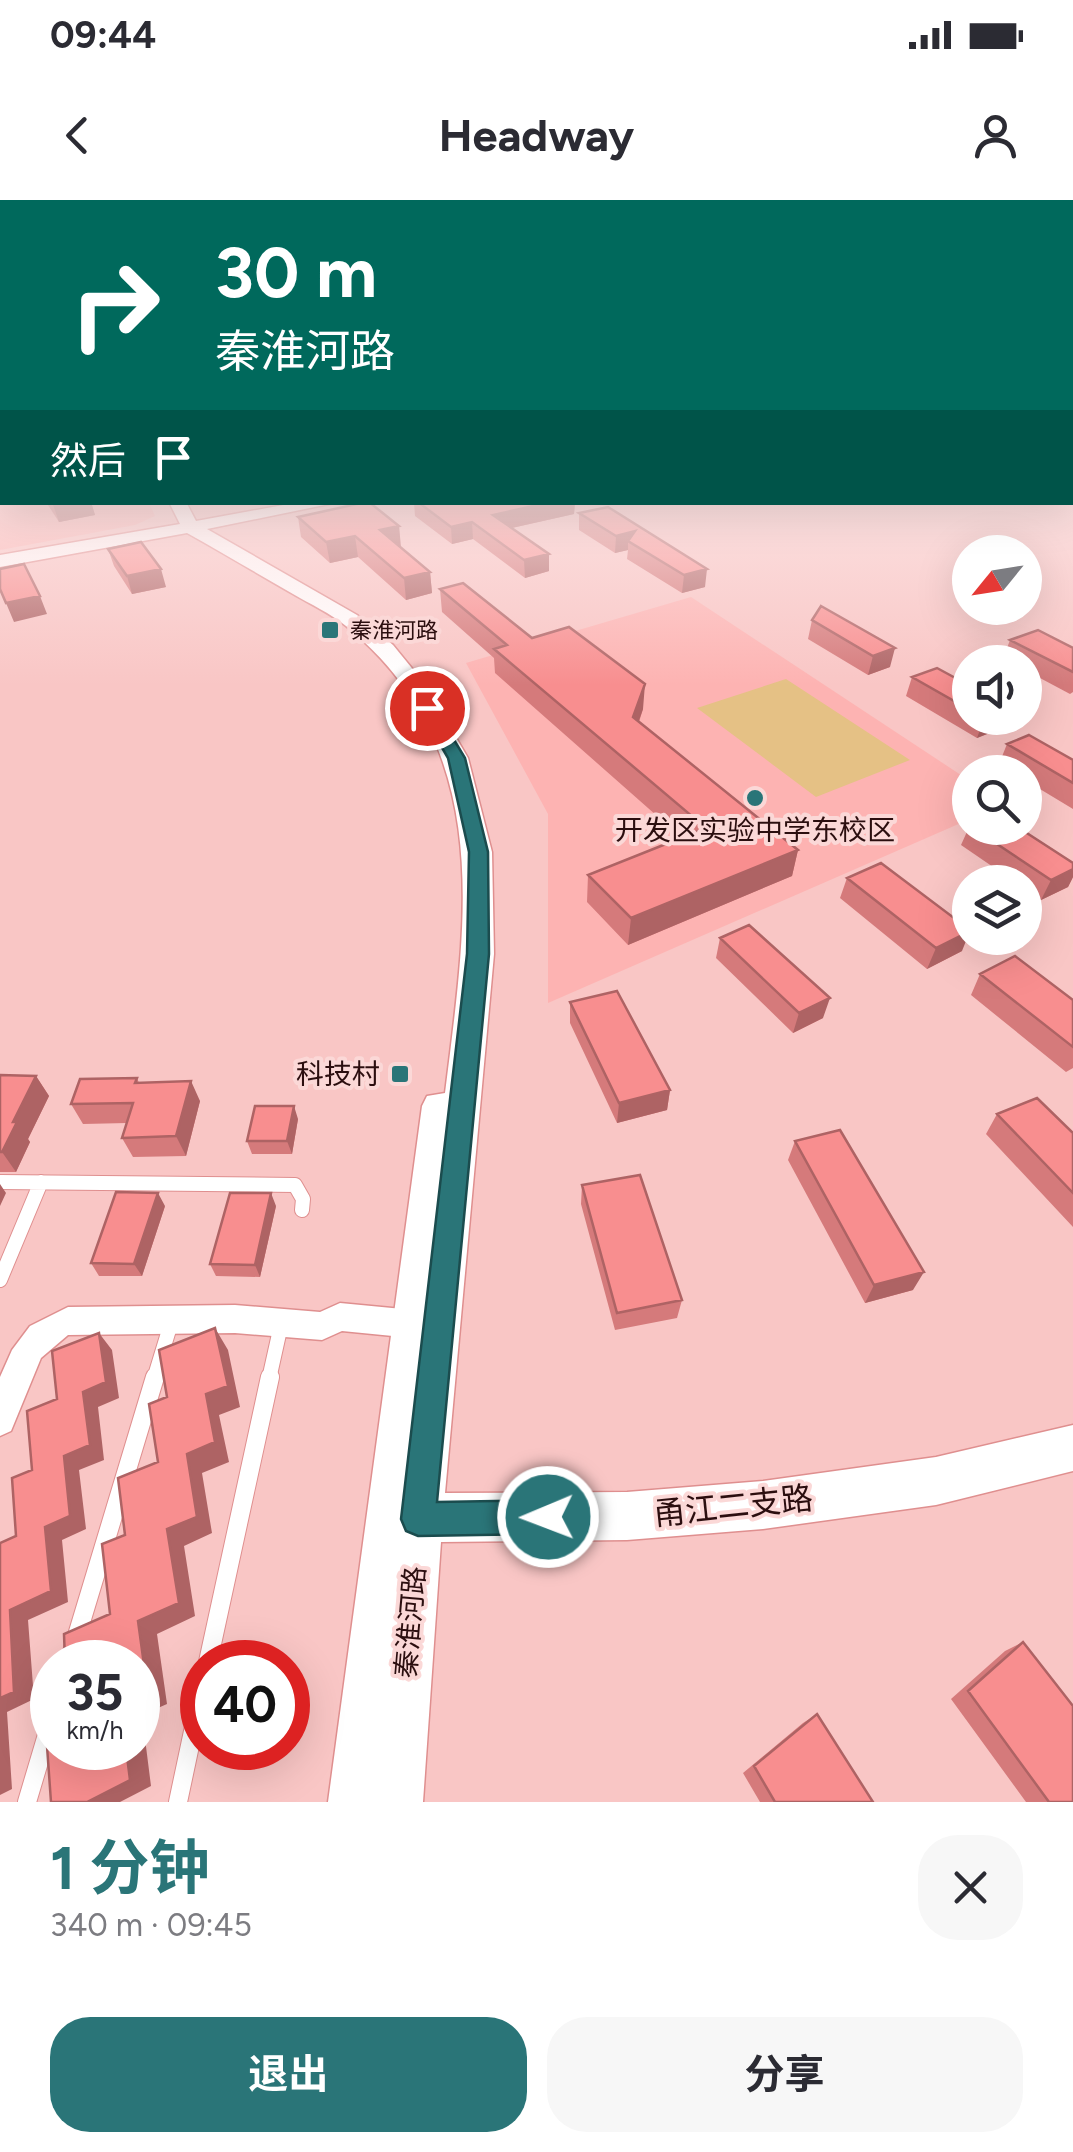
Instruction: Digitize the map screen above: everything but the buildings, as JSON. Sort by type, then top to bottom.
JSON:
[{"type":"main road","points":[[0,559],[103,536]]},
{"type":"main road","name":"秦淮河路","points":[[204,536],[341,624],[374,654],[400,687],[442,761],[461,852],[459,952],[413,1324],[394,1802]]},
{"type":"main road","name":"秦淮河路","points":[[207,536],[350,619],[385,650],[413,683],[456,758],[478,852],[478,954],[403,1519],[357,1802]]},
{"type":"main road","name":"甬江二支路","points":[[403,1519],[627,1516],[763,1505],[936,1481],[1073,1448]]},
{"type":"street","points":[[0,1420],[7,1385],[34,1338],[51,1326],[68,1321],[235,1319],[322,1326],[340,1318],[413,1324]]},
{"type":"lane","points":[[0,1182],[295,1186],[303,1199],[302,1210]]},
{"type":"lane","points":[[0,1280],[42,1182]]},
{"type":"lane","points":[[76,1640],[172,1320]]},
{"type":"lane","points":[[213,1640],[282,1325]]},
{"type":"lane","points":[[28,1802],[37,1770]]},
{"type":"lane","points":[[178,1802],[185,1770]]},
{"type":"shaded area","points":[[0,536],[77,536],[0,550]]},
{"type":"shaded area","name":"开发区实验中学东校区","points":[[691,597],[952,769],[952,827],[548,1003],[548,814],[466,663]]},
{"type":"shaded area","points":[[786,679],[910,760],[816,797],[697,708]]},
{"type":"place","name":"秦淮河路","points":[[330,630]]},
{"type":"place","name":"开发区实验中学东校区","points":[[755,798]]},
{"type":"place","name":"科技村","points":[[400,1074]]},
{"type":"route","points":[[427,708],[456,758],[478,852],[478,954],[418,1519],[548,1517]]}]
